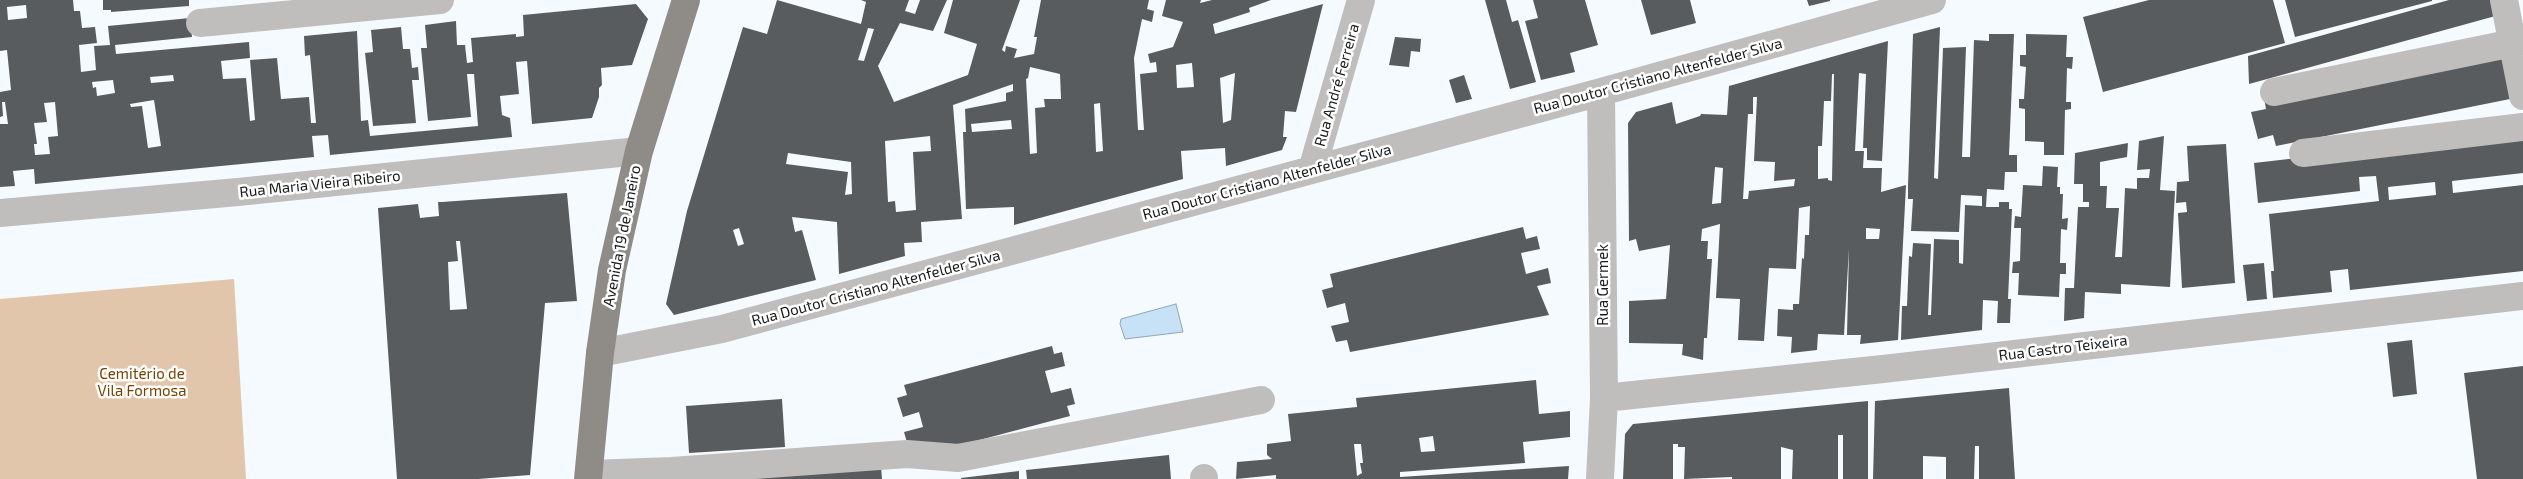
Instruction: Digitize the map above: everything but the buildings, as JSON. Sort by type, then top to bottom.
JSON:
[{"type":"main road","name":"Avenida 19 de Janeiro","points":[[589,476],[600,353],[612,270],[639,152],[686,0]]},
{"type":"street","points":[[200,23],[325,5],[440,0]]},
{"type":"street","name":"Rua André Ferreira","points":[[1312,170],[1361,0]]},
{"type":"street","name":"Rua Doutor Cristiano Altenfelder Silva","points":[[600,353],[722,329],[1601,92],[1932,0]]},
{"type":"street","points":[[2504,0],[2518,42],[2523,96]]},
{"type":"street","points":[[2274,92],[2518,42]]},
{"type":"street","name":"Rua Germek","points":[[1600,479],[1604,398],[1601,92]]},
{"type":"street","points":[[2303,153],[2523,127]]},
{"type":"street","name":"Rua Maria Vieira Ribeiro","points":[[0,213],[238,192],[639,152]]},
{"type":"street","name":"Rua Castro Teixeira","points":[[1604,398],[1883,369],[2523,296]]},
{"type":"street","points":[[589,476],[907,454],[958,458],[1261,400]]},
{"type":"green space","name":"Cemitério de Vila Formosa","points":[[234,279],[246,479],[0,479],[0,299]]},
{"type":"water","points":[[1176,304],[1183,332],[1125,339],[1120,324],[1121,319]]}]
